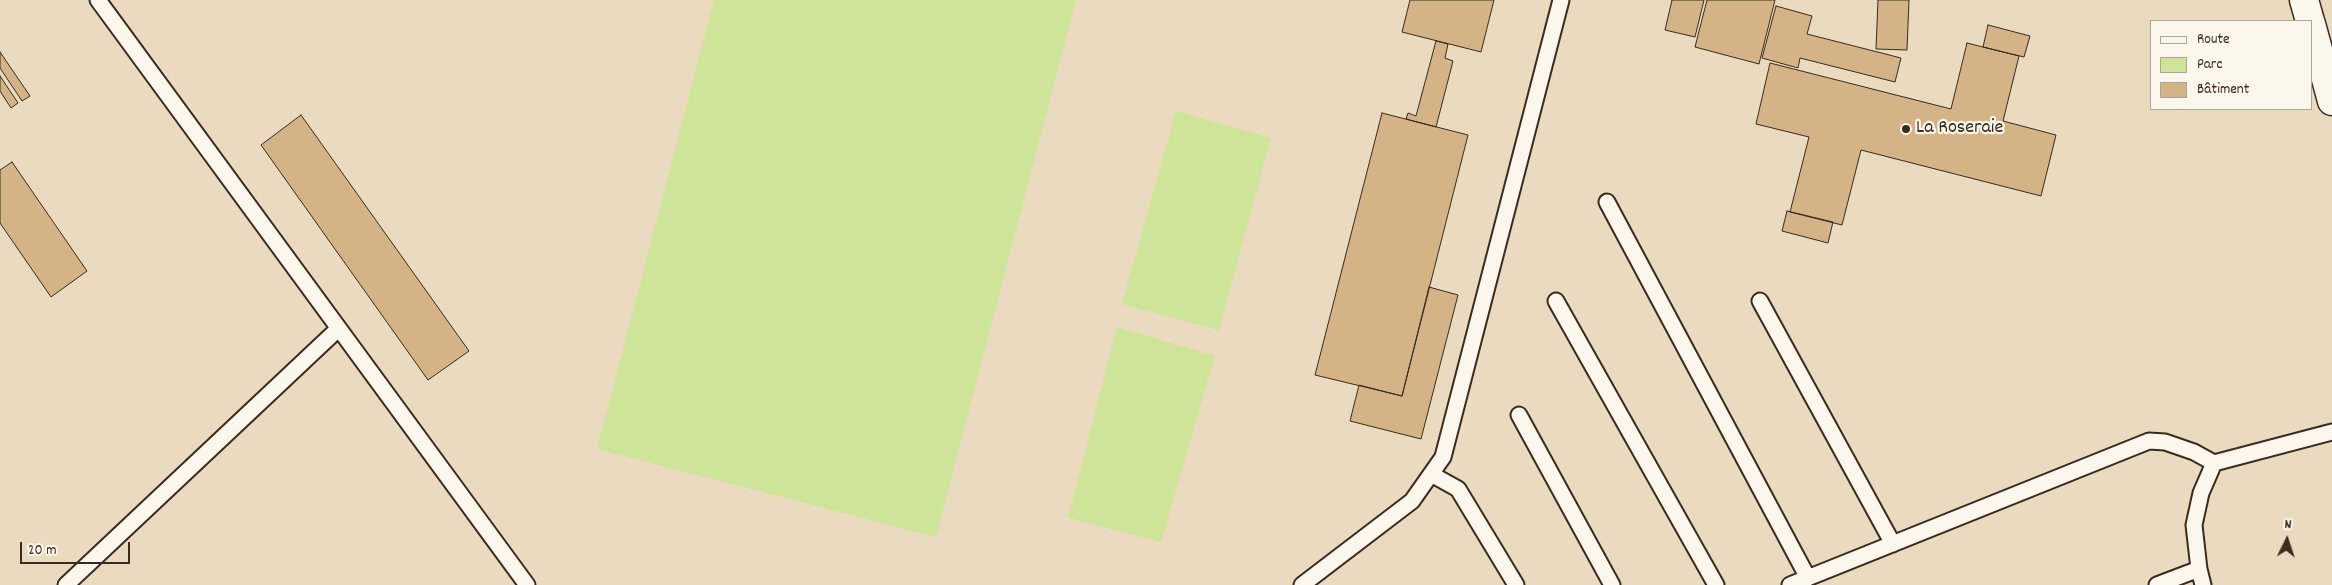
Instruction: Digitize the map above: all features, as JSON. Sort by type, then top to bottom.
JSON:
[{"type":"street","points":[[2304,0],[2309,20]]},
{"type":"street","points":[[2312,29],[2332,102]]},
{"type":"lane","points":[[98,0],[527,585]]},
{"type":"lane","points":[[1302,585],[1412,501],[1443,457],[1560,0]]},
{"type":"lane","points":[[1607,202],[1808,578]]},
{"type":"lane","points":[[1556,301],[1716,585]]},
{"type":"lane","points":[[1760,301],[1893,544]]},
{"type":"lane","points":[[66,585],[338,329]]},
{"type":"lane","points":[[1519,415],[1612,585]]},
{"type":"lane","points":[[1790,585],[2149,441],[2165,442],[2194,452],[2214,464],[2332,432]]},
{"type":"lane","points":[[2203,585],[2199,569],[2194,525],[2202,493],[2214,464]]},
{"type":"lane","points":[[1431,474],[1458,489],[1516,585]]},
{"type":"lane","points":[[2157,585],[2199,569]]},
{"type":"shaded area","points":[[0,0],[2332,0],[2332,585],[0,585]]},
{"type":"green space","points":[[714,0],[1076,0],[936,537],[597,449]]},
{"type":"green space","points":[[1176,111],[1271,138],[1219,330],[1122,304]]},
{"type":"green space","points":[[1117,327],[1215,356],[1161,542],[1068,518]]},
{"type":"building","points":[[1410,0],[1494,0],[1481,52],[1402,32]]},
{"type":"building","points":[[1672,0],[1704,0],[1695,37],[1665,30]]},
{"type":"building","points":[[1707,0],[1775,0],[1759,64],[1695,47]]},
{"type":"building","points":[[1878,0],[1909,0],[1907,50],[1876,49]]},
{"type":"building","points":[[1776,6],[1812,16],[1807,34],[1901,58],[1895,82],[1800,58],[1798,68],[1762,58]]},
{"type":"building","points":[[1988,25],[2030,36],[2024,57],[1983,47]]},
{"type":"building","points":[[1436,41],[1448,44],[1445,58],[1453,61],[1436,127],[1406,119],[1408,113],[1416,116]]},
{"type":"building","name":"La Roseraie","points":[[1967,43],[2019,56],[2003,121],[2056,135],[2041,196],[1861,150],[1842,225],[1790,212],[1809,137],[1756,124],[1770,63],[1951,109]]},
{"type":"building","points":[[0,52],[30,96],[22,101],[0,68]]},
{"type":"building","points":[[0,76],[18,103],[11,108],[0,91]]},
{"type":"building","points":[[1382,113],[1468,135],[1402,396],[1315,375]]},
{"type":"building","points":[[301,115],[469,351],[428,380],[261,145]]},
{"type":"building","points":[[12,162],[87,271],[51,297],[0,223],[0,170]]},
{"type":"building","points":[[1787,211],[1833,222],[1828,243],[1782,231]]},
{"type":"building","points":[[1429,287],[1458,295],[1421,439],[1350,421],[1359,385],[1402,396]]},
{"type":"place","name":"La Roseraie","points":[[1906,129]]}]
